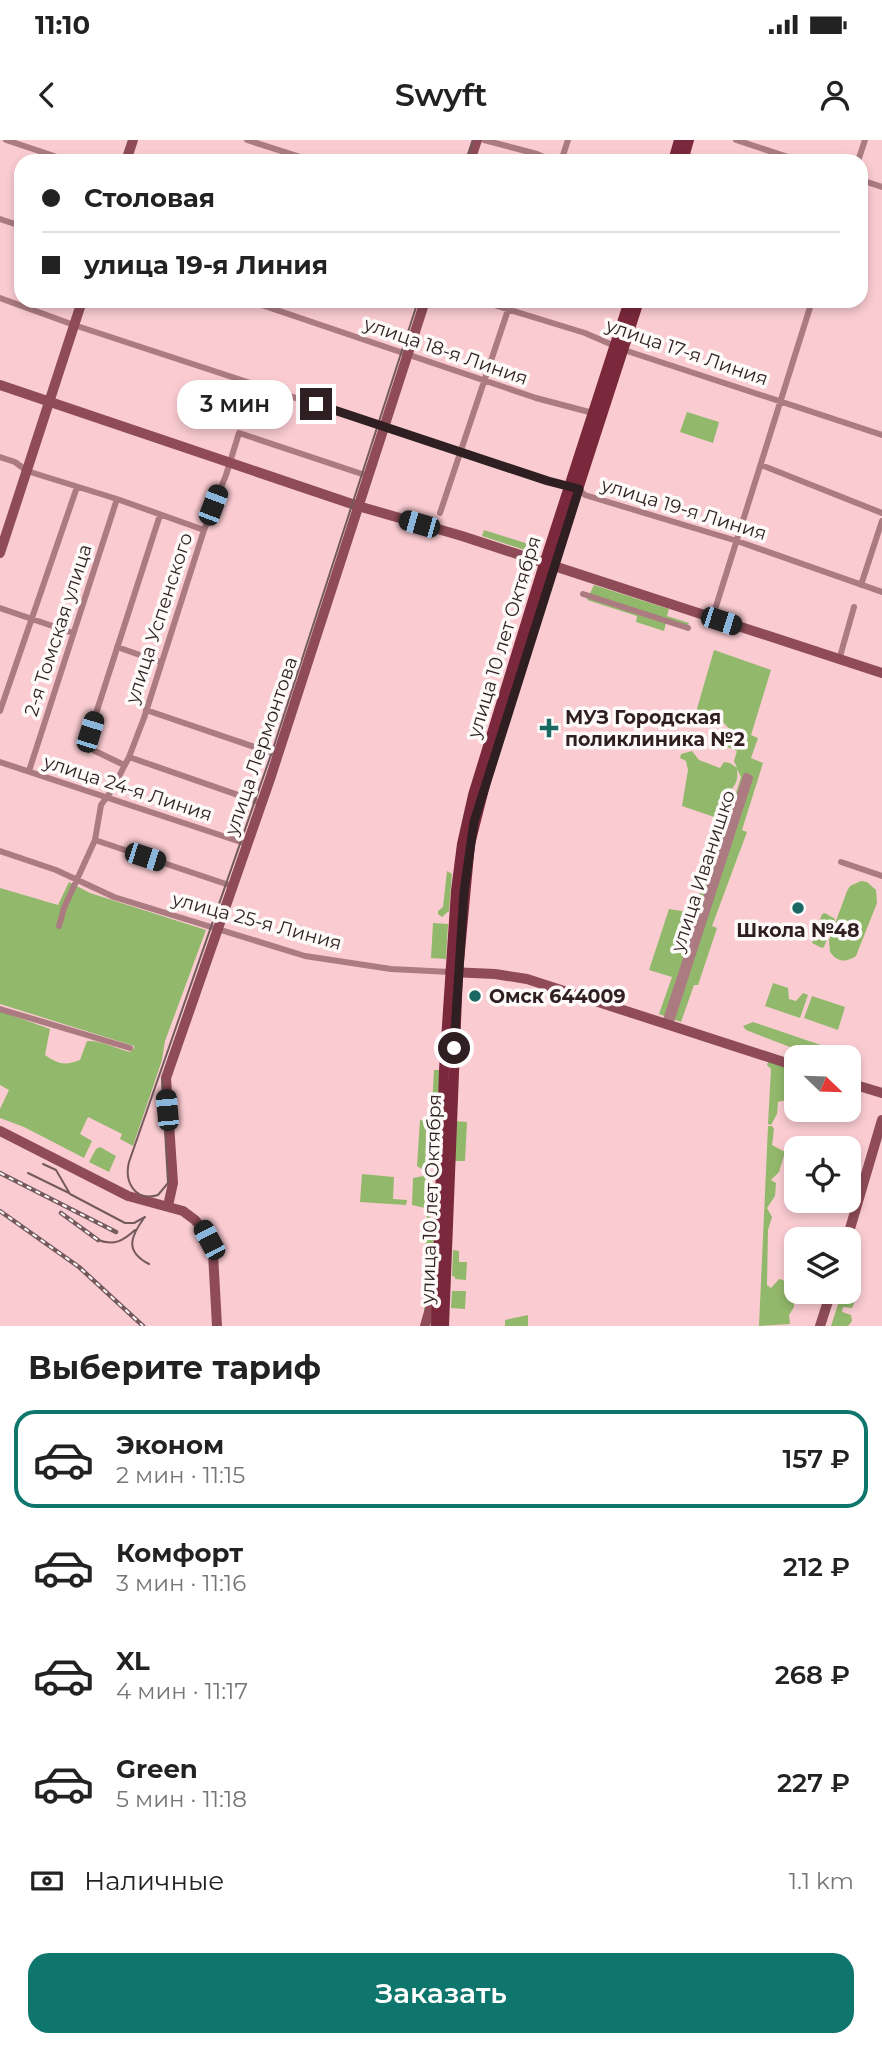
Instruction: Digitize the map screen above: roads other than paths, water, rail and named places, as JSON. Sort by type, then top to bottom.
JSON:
[{"type":"main road","points":[[0,550],[80,308]]},
{"type":"main road","name":"улица Лермонтова","points":[[168,1206],[173,1183],[166,1078],[278,755],[423,308]]},
{"type":"main road","name":"улица 10 лет Октября","points":[[433,1324],[454,972],[456,891],[467,821],[620,347],[628,308]]},
{"type":"main road","name":"улица 10 лет Октября","points":[[574,487],[593,413],[636,308]]},
{"type":"main road","points":[[0,385],[358,506],[449,532],[882,673]]},
{"type":"main road","name":"улица 10 лет Октября","points":[[433,1324],[454,972]]},
{"type":"main road","name":"улица 25-я Линия","points":[[454,972],[527,979],[784,1062]]},
{"type":"main road","points":[[861,1087],[882,1093]]},
{"type":"main road","points":[[851,1227],[882,1120]]},
{"type":"main road","points":[[0,1131],[128,1196],[168,1206],[195,1220],[209,1240],[216,1271],[217,1326]]},
{"type":"main road","points":[[820,1326],[827,1304]]},
{"type":"street","points":[[6,140],[48,154]]},
{"type":"street","points":[[247,140],[288,154]]},
{"type":"street","points":[[484,140],[537,154]]},
{"type":"street","points":[[736,140],[779,154]]},
{"type":"street","name":"улица 19-я Линия","points":[[27,308],[548,481],[574,487],[585,495],[737,541],[882,592]]},
{"type":"street","name":"улица 18-я Линия","points":[[271,308],[536,398],[593,413]]},
{"type":"street","name":"улица 17-я Линия","points":[[502,308],[585,332],[620,347],[882,435]]},
{"type":"street","points":[[712,619],[810,308]]},
{"type":"street","points":[[440,513],[508,310]]},
{"type":"street","name":"улица Успенского","points":[[60,926],[64,908],[95,841],[100,810],[129,757],[239,433],[368,476]]},
{"type":"street","points":[[0,457],[15,462],[27,471],[204,530]]},
{"type":"street","points":[[761,465],[882,513]]},
{"type":"street","points":[[0,711],[77,487]]},
{"type":"street","name":"2-я Томская улица","points":[[29,771],[117,499]]},
{"type":"street","points":[[124,765],[93,750],[89,740],[160,515]]},
{"type":"street","points":[[861,585],[882,521]]},
{"type":"street","points":[[583,594],[688,628]]},
{"type":"street","points":[[839,660],[854,607]]},
{"type":"street","points":[[0,608],[74,633]]},
{"type":"street","points":[[117,647],[160,662]]},
{"type":"street","points":[[146,710],[278,755]]},
{"type":"street","points":[[129,757],[261,803]]},
{"type":"street","name":"улица 24-я Линия","points":[[0,762],[247,844]]},
{"type":"street","name":"улица Иванишко","points":[[746,776],[750,778],[668,1024],[746,776]]},
{"type":"street","points":[[95,841],[232,886]]},
{"type":"street","name":"улица 25-я Линия","points":[[0,851],[56,870],[114,897],[315,958],[391,969],[454,972]]},
{"type":"street","points":[[841,862],[882,876]]},
{"type":"street","points":[[0,1009],[130,1048]]},
{"type":"tram line","points":[[468,154],[473,140]]},
{"type":"tram line","points":[[162,1078],[168,1183],[158,1195],[143,1196],[137,1193],[130,1183],[129,1162],[272,752],[416,308]]},
{"type":"tram line","points":[[43,1164],[56,1170],[70,1194],[125,1223],[134,1223],[145,1217]]},
{"type":"tram line","points":[[28,1173],[69,1193]]},
{"type":"tram line","points":[[144,1218],[132,1243],[136,1254],[149,1264]]},
{"type":"tram line","points":[[98,1240],[109,1243],[118,1241],[135,1230]]},
{"type":"railway","points":[[0,1173],[116,1232]]},
{"type":"railway","points":[[0,1211],[79,1267],[143,1326]]},
{"type":"railway","points":[[61,1213],[98,1240]]},
{"type":"place","name":"МУЗ Городская поликлиника №2","points":[[549,728]]},
{"type":"place","name":"Школа №48","points":[[798,908]]},
{"type":"place","name":"Омск 644009","points":[[475,996]]}]
